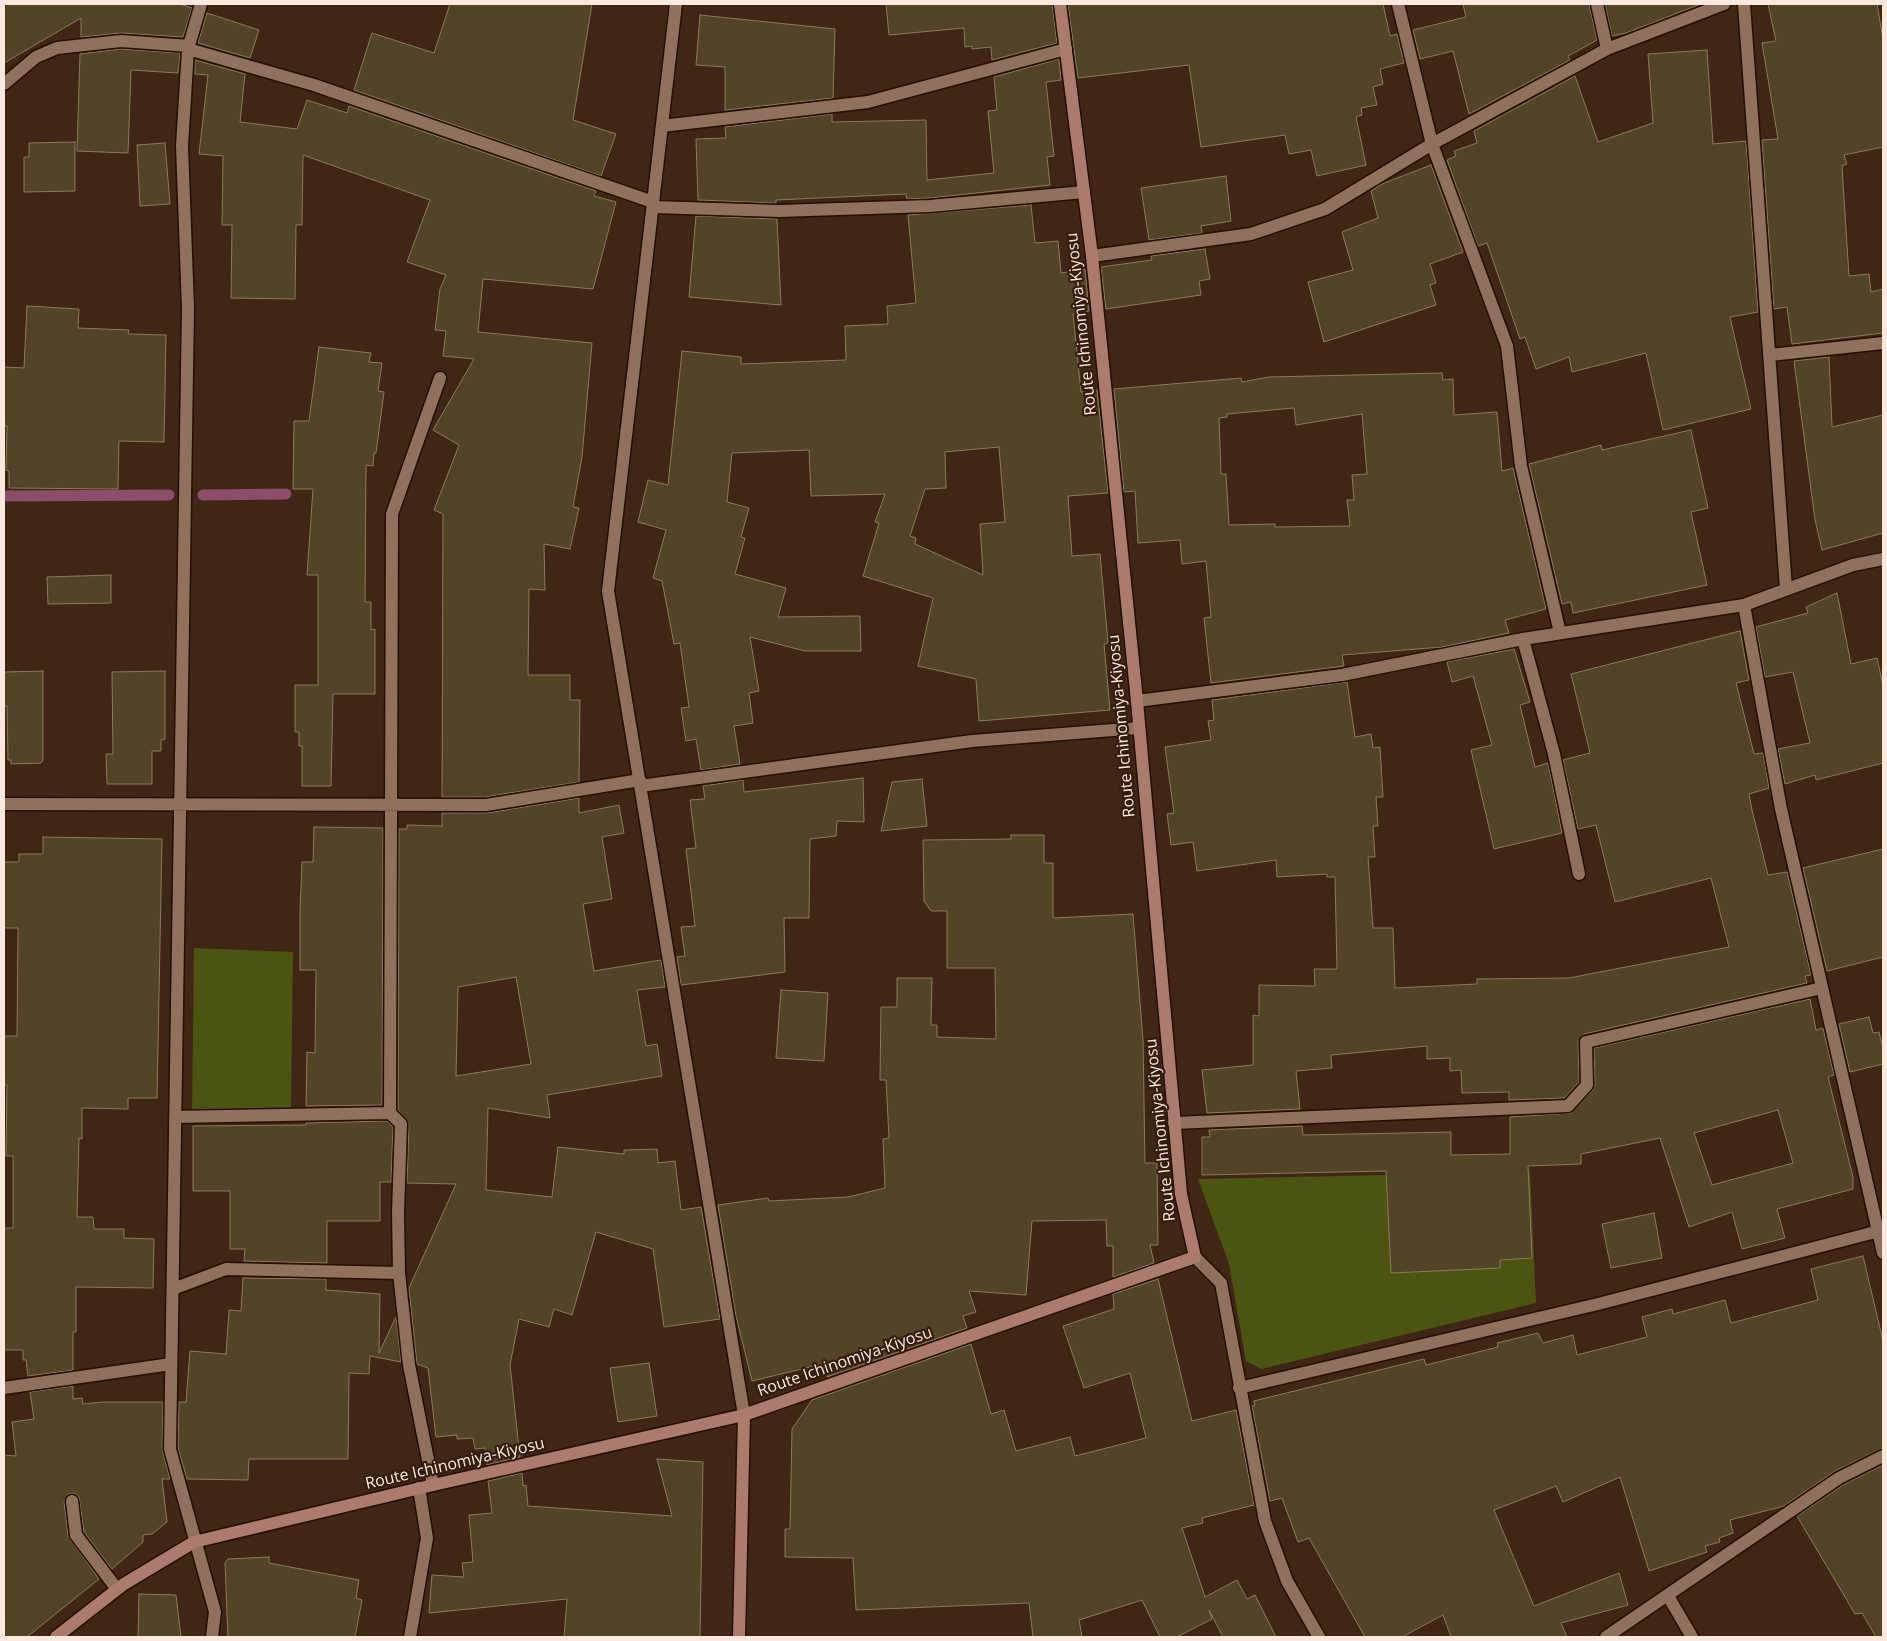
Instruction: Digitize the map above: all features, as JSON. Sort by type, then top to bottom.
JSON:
[{"type":"main road","name":"Route Ichinomiya-Kiyosu","points":[[56,1637],[117,1589],[194,1542],[418,1488],[744,1414],[1194,1257],[1181,1194],[1137,702],[1092,256],[1060,4]]},
{"type":"main road","points":[[739,1637],[744,1414]]},
{"type":"street","points":[[201,4],[188,47],[182,146],[188,308],[170,1450],[215,1612],[212,1637]]},
{"type":"street","points":[[676,4],[608,591],[744,1414]]},
{"type":"street","points":[[1398,4],[1432,144],[1507,346],[1521,466],[1560,633]]},
{"type":"street","points":[[1597,4],[1607,49]]},
{"type":"street","points":[[1092,256],[1251,234],[1325,209],[1432,144],[1607,49],[1724,4]]},
{"type":"street","points":[[1744,4],[1786,589]]},
{"type":"street","points":[[4,84],[36,57],[57,48],[121,42],[188,47],[314,85],[653,205],[779,211],[930,206],[1084,192]]},
{"type":"street","points":[[662,126],[868,102],[1066,49]]},
{"type":"street","points":[[1770,355],[1883,343]]},
{"type":"street","points":[[433,1485],[409,1365],[399,1273],[398,1213],[401,1124],[390,1113],[392,514],[440,378]]},
{"type":"street","points":[[1137,702],[1342,675],[1522,639],[1744,605],[1853,565],[1883,559]]},
{"type":"street","points":[[1744,605],[1781,809],[1881,1231],[1883,1253]]},
{"type":"street","points":[[1522,639],[1554,754],[1579,874]]},
{"type":"street","points":[[4,804],[486,805],[640,782],[972,741],[1139,728]]},
{"type":"street","points":[[1174,1123],[1568,1106],[1587,1085],[1586,1042],[1822,988]]},
{"type":"street","points":[[176,1117],[390,1113]]},
{"type":"street","points":[[1239,1388],[1598,1304],[1881,1231]]},
{"type":"street","points":[[1194,1257],[1221,1283],[1265,1521],[1287,1581],[1319,1637]]},
{"type":"street","points":[[172,1289],[226,1270],[399,1273]]},
{"type":"street","points":[[4,1388],[171,1364]]},
{"type":"street","points":[[1606,1637],[1839,1478],[1883,1456]]},
{"type":"street","points":[[410,1637],[426,1538],[418,1488]]},
{"type":"street","points":[[72,1501],[76,1535],[117,1589]]},
{"type":"street","points":[[1668,1596],[1692,1637]]},
{"type":"green space","points":[[194,948],[293,952],[291,1108],[192,1110]]},
{"type":"green space","points":[[1530,1172],[1536,1303],[1261,1369],[1246,1361],[1229,1264],[1198,1179]]},
{"type":"building","points":[[4,4],[180,4],[192,8],[183,37],[121,33],[81,37],[81,18],[4,63]]},
{"type":"building","points":[[450,4],[592,4],[573,120],[616,134],[601,176],[354,90],[372,33],[434,53]]},
{"type":"building","points":[[886,4],[1052,4],[1057,43],[992,60],[991,47],[972,49],[972,46],[965,47],[964,28],[889,35]]},
{"type":"building","points":[[1068,4],[1383,4],[1390,36],[1397,34],[1404,63],[1380,69],[1383,84],[1373,87],[1377,105],[1361,108],[1362,115],[1356,117],[1366,165],[1317,176],[1311,150],[1289,154],[1285,135],[1201,147],[1189,65],[1078,78]]},
{"type":"building","points":[[1463,4],[1589,4],[1597,40],[1568,56],[1570,60],[1469,114],[1453,51],[1420,59],[1413,30],[1466,17]]},
{"type":"building","points":[[1605,4],[1701,4],[1626,33],[1612,36]]},
{"type":"building","points":[[1768,4],[1877,4],[1883,39],[1883,147],[1844,155],[1847,164],[1842,166],[1849,276],[1869,274],[1871,292],[1883,289],[1883,333],[1792,344],[1787,307],[1774,309],[1762,140],[1778,139],[1762,43],[1776,41]]},
{"type":"building","points":[[207,13],[259,30],[250,58],[198,43]]},
{"type":"building","points":[[700,15],[835,29],[833,98],[725,110],[725,67],[696,65]]},
{"type":"building","points":[[121,49],[180,53],[178,73],[131,70],[128,153],[77,151],[80,54]]},
{"type":"building","points":[[1707,50],[1713,144],[1746,141],[1758,312],[1730,317],[1751,409],[1663,430],[1646,353],[1572,372],[1569,357],[1536,369],[1525,337],[1520,339],[1487,243],[1478,246],[1447,160],[1456,156],[1454,151],[1477,143],[1474,131],[1575,76],[1598,142],[1653,123],[1648,54]]},
{"type":"building","points":[[1059,59],[1061,80],[1046,82],[1054,156],[1047,157],[1050,185],[907,199],[906,194],[776,200],[776,203],[698,200],[696,139],[726,138],[725,127],[832,114],[832,122],[926,120],[927,180],[994,173],[988,111],[997,110],[994,77]]},
{"type":"building","points":[[195,60],[245,74],[240,122],[297,129],[307,100],[347,113],[349,106],[596,191],[594,196],[616,202],[593,289],[483,279],[478,332],[592,343],[582,457],[573,507],[579,508],[570,549],[544,544],[545,590],[529,589],[528,675],[570,675],[570,700],[580,700],[579,782],[485,797],[442,797],[443,514],[434,510],[459,445],[433,430],[474,359],[443,356],[446,331],[435,330],[440,289],[446,275],[407,262],[430,200],[303,155],[302,225],[296,225],[295,299],[231,298],[232,225],[222,225],[223,156],[199,154],[208,75],[195,74]]},
{"type":"building","points":[[75,142],[75,191],[24,192],[24,157],[29,157],[29,143]]},
{"type":"building","points":[[165,143],[170,204],[140,206],[137,145]]},
{"type":"building","points":[[1431,165],[1463,252],[1430,264],[1436,283],[1430,285],[1436,305],[1324,342],[1308,282],[1353,270],[1342,232],[1378,218],[1371,191],[1382,184]]},
{"type":"building","points":[[1226,176],[1231,221],[1201,226],[1202,233],[1149,240],[1141,188]]},
{"type":"building","points":[[1031,205],[1035,243],[1058,241],[1061,273],[1085,269],[1089,311],[1073,314],[1081,392],[1097,390],[1108,493],[1068,496],[1072,556],[1100,554],[1108,643],[1104,644],[1110,710],[979,721],[976,679],[918,666],[933,598],[863,576],[879,523],[875,522],[885,494],[811,496],[809,450],[732,453],[727,502],[749,508],[741,537],[745,538],[735,574],[786,588],[778,617],[860,616],[861,651],[805,651],[750,637],[759,691],[749,693],[753,723],[734,726],[740,764],[701,770],[696,739],[686,741],[681,708],[689,707],[680,643],[674,644],[662,581],[653,578],[666,530],[638,522],[648,480],[668,485],[682,351],[741,357],[741,364],[846,360],[845,326],[888,324],[887,306],[916,303],[908,215]],"holes":[[[999,447],[1005,522],[980,524],[983,575],[915,544],[916,538],[910,536],[925,489],[946,488],[945,452]]]},
{"type":"building","points":[[696,216],[777,219],[781,305],[689,297]]},
{"type":"building","points":[[1205,249],[1210,279],[1199,281],[1201,295],[1106,309],[1101,267],[1152,260],[1151,256]]},
{"type":"building","points":[[27,306],[79,309],[78,328],[129,330],[128,334],[166,335],[164,442],[119,441],[118,489],[9,488],[9,471],[6,470],[7,426],[4,426],[4,367],[24,368]]},
{"type":"building","points":[[319,347],[371,353],[369,362],[382,363],[378,391],[384,392],[376,453],[374,453],[373,466],[366,465],[365,602],[371,602],[371,630],[375,629],[375,694],[333,694],[331,786],[302,786],[302,746],[299,746],[299,732],[295,732],[295,685],[318,685],[318,575],[307,575],[313,489],[293,489],[294,421],[309,421]]},
{"type":"building","points":[[1829,357],[1832,427],[1883,415],[1883,533],[1822,550],[1815,520],[1794,361]]},
{"type":"building","points":[[1442,373],[1443,380],[1453,379],[1454,415],[1497,412],[1502,471],[1513,468],[1546,609],[1505,620],[1509,633],[1442,647],[1342,655],[1344,666],[1211,683],[1204,618],[1211,617],[1206,561],[1182,564],[1180,540],[1138,543],[1135,491],[1124,492],[1114,389],[1241,378],[1242,382],[1269,377]],"holes":[[[1294,408],[1296,425],[1362,414],[1367,474],[1352,475],[1354,500],[1347,500],[1350,526],[1275,527],[1275,524],[1229,525],[1226,474],[1221,474],[1219,418],[1227,417],[1227,414]]]},
{"type":"building","points":[[1691,430],[1708,508],[1691,512],[1707,585],[1573,613],[1571,602],[1562,604],[1529,464],[1601,445],[1602,450]]},
{"type":"building","points":[[111,575],[111,603],[48,604],[47,577]]},
{"type":"building","points":[[1837,593],[1851,664],[1877,658],[1883,686],[1883,763],[1816,780],[1815,775],[1785,784],[1778,749],[1810,743],[1793,672],[1765,677],[1756,627],[1808,613],[1806,607]]},
{"type":"building","points":[[1740,631],[1749,680],[1736,683],[1754,754],[1763,753],[1769,788],[1749,794],[1752,810],[1768,875],[1787,872],[1811,975],[1805,976],[1807,983],[1584,1034],[1578,1042],[1579,1082],[1564,1098],[1509,1100],[1509,1092],[1462,1093],[1461,1070],[1450,1071],[1450,1058],[1427,1059],[1427,1046],[1331,1055],[1332,1068],[1296,1071],[1300,1109],[1207,1113],[1202,1070],[1253,1065],[1253,1015],[1259,1016],[1259,985],[1315,986],[1314,969],[1337,969],[1335,877],[1327,877],[1327,874],[1277,877],[1276,860],[1197,871],[1193,842],[1171,845],[1167,814],[1174,813],[1165,747],[1211,740],[1208,721],[1214,720],[1212,700],[1347,682],[1355,737],[1371,734],[1373,748],[1380,747],[1383,797],[1376,797],[1378,826],[1373,826],[1375,857],[1368,857],[1373,928],[1393,928],[1395,988],[1477,984],[1477,979],[1569,978],[1729,947],[1711,878],[1615,902],[1596,825],[1578,829],[1563,760],[1590,753],[1571,674]]},
{"type":"building","points":[[1514,649],[1530,702],[1520,705],[1535,767],[1548,763],[1562,833],[1494,849],[1471,750],[1492,745],[1473,676],[1452,682],[1447,662]]},
{"type":"building","points":[[43,671],[43,760],[41,763],[11,764],[11,760],[8,760],[7,706],[4,706],[4,672]]},
{"type":"building","points":[[165,671],[165,739],[161,740],[161,751],[152,751],[152,784],[107,784],[106,754],[113,754],[112,672]]},
{"type":"building","points":[[863,778],[864,822],[837,821],[836,836],[810,839],[809,918],[784,918],[785,972],[681,985],[677,957],[685,956],[681,927],[695,926],[686,849],[696,848],[690,800],[705,799],[703,786],[743,780],[744,792]]},
{"type":"building","points":[[922,779],[927,826],[881,831],[892,782]]},
{"type":"building","points":[[579,798],[579,813],[619,805],[624,833],[602,837],[612,899],[583,904],[594,971],[661,960],[665,987],[637,990],[646,1046],[657,1044],[662,1076],[547,1095],[550,1118],[488,1108],[486,1190],[552,1197],[558,1147],[624,1154],[624,1150],[657,1149],[658,1163],[675,1161],[681,1210],[701,1207],[720,1319],[664,1327],[653,1249],[596,1232],[572,1315],[554,1309],[549,1327],[519,1319],[510,1365],[520,1457],[487,1465],[485,1448],[475,1449],[473,1438],[457,1439],[457,1435],[436,1437],[428,1368],[417,1364],[409,1288],[456,1184],[407,1183],[409,1124],[398,1110],[399,829],[407,829],[407,825],[442,826],[442,813],[487,813]],"holes":[[[516,977],[531,1064],[456,1076],[458,987]]]},
{"type":"building","points":[[314,827],[383,828],[382,1105],[306,1106],[307,1052],[315,1053],[316,970],[300,970],[300,911],[302,862],[313,862]]},
{"type":"building","points":[[1011,835],[1044,835],[1044,863],[1053,863],[1053,918],[1133,914],[1143,1040],[1145,1163],[1157,1163],[1158,1245],[1150,1245],[1154,1263],[1113,1277],[1113,1246],[1107,1246],[1106,1220],[1032,1221],[1026,1295],[969,1291],[976,1312],[963,1316],[967,1328],[827,1377],[839,1360],[752,1381],[736,1316],[718,1205],[768,1198],[769,1201],[848,1197],[885,1188],[883,1139],[889,1138],[886,1080],[880,1080],[881,1007],[897,1007],[897,978],[932,978],[931,1025],[937,1025],[937,1037],[996,1039],[995,968],[947,968],[947,911],[931,911],[924,901],[923,840],[1011,839]]},
{"type":"building","points":[[43,837],[162,839],[157,1098],[128,1098],[128,1109],[82,1108],[82,1139],[79,1138],[77,1217],[93,1217],[94,1229],[124,1229],[124,1238],[154,1239],[153,1288],[76,1287],[76,1332],[73,1332],[73,1370],[28,1376],[26,1360],[23,1360],[23,1350],[4,1350],[4,1228],[13,1228],[13,1156],[6,1156],[7,1085],[4,1085],[4,1036],[17,1036],[18,928],[4,928],[4,862],[19,862],[19,854],[43,854]]},
{"type":"building","points":[[1883,849],[1883,957],[1827,971],[1803,868]]},
{"type":"building","points":[[781,990],[828,993],[824,1061],[776,1058]]},
{"type":"building","points":[[1810,999],[1816,1030],[1823,1028],[1834,1075],[1828,1077],[1853,1177],[1853,1189],[1777,1209],[1785,1238],[1742,1249],[1732,1212],[1689,1227],[1660,1138],[1581,1154],[1581,1164],[1528,1166],[1532,1258],[1500,1260],[1500,1268],[1391,1273],[1386,1171],[1202,1175],[1202,1137],[1210,1137],[1209,1130],[1302,1126],[1303,1135],[1451,1132],[1451,1155],[1510,1154],[1510,1117],[1571,1113],[1593,1090],[1595,1085],[1594,1048]],"holes":[[[1778,1110],[1793,1163],[1712,1185],[1694,1133]]]},
{"type":"building","points":[[1869,1017],[1873,1033],[1879,1032],[1883,1049],[1883,1064],[1850,1072],[1839,1024]]},
{"type":"building","points":[[387,1121],[393,1127],[391,1182],[380,1182],[380,1221],[327,1221],[327,1263],[244,1261],[245,1249],[230,1249],[230,1191],[193,1191],[193,1126],[306,1125],[306,1123]]},
{"type":"building","points":[[1654,1213],[1662,1258],[1611,1268],[1602,1224]]},
{"type":"building","points":[[1863,1256],[1883,1341],[1883,1448],[1835,1471],[1784,1506],[1730,1520],[1733,1533],[1719,1538],[1720,1542],[1705,1546],[1707,1552],[1649,1571],[1620,1477],[1563,1502],[1556,1486],[1494,1510],[1534,1606],[1619,1573],[1628,1605],[1561,1623],[1567,1637],[1451,1637],[1443,1615],[1402,1637],[1365,1637],[1309,1538],[1298,1542],[1282,1498],[1270,1501],[1252,1406],[1255,1405],[1254,1401],[1424,1359],[1426,1365],[1498,1347],[1497,1343],[1538,1333],[1543,1343],[1573,1335],[1577,1355],[1647,1337],[1642,1317],[1672,1309],[1673,1314],[1725,1300],[1731,1323],[1818,1300],[1811,1269]]},
{"type":"building","points":[[243,1278],[326,1279],[326,1290],[380,1294],[379,1353],[396,1317],[401,1362],[370,1356],[369,1374],[349,1373],[348,1459],[249,1459],[248,1480],[187,1479],[178,1448],[179,1402],[186,1402],[190,1351],[226,1354],[229,1310],[241,1311]]},
{"type":"building","points":[[1158,1279],[1192,1421],[1236,1410],[1254,1505],[1202,1518],[1203,1523],[1182,1528],[1205,1597],[1237,1580],[1247,1599],[1255,1595],[1276,1637],[1223,1637],[1209,1610],[1212,1619],[1177,1637],[1160,1637],[1142,1600],[1079,1620],[1082,1637],[1033,1637],[1029,1603],[856,1610],[853,1558],[785,1557],[785,1529],[790,1529],[792,1429],[812,1400],[971,1344],[991,1414],[1004,1410],[1016,1451],[1070,1437],[1075,1456],[1146,1438],[1130,1373],[1084,1388],[1063,1326],[1114,1309],[1113,1294]]},
{"type":"building","points":[[649,1363],[657,1416],[618,1422],[610,1368]]},
{"type":"building","points":[[73,1386],[73,1399],[82,1398],[83,1404],[163,1402],[162,1449],[170,1479],[162,1479],[167,1522],[152,1534],[143,1535],[143,1542],[112,1569],[84,1532],[79,1497],[75,1493],[68,1494],[64,1502],[68,1536],[99,1579],[27,1637],[4,1637],[4,1455],[16,1456],[12,1422],[34,1419],[30,1392]]},
{"type":"building","points":[[657,1459],[703,1462],[700,1637],[564,1637],[567,1599],[429,1613],[432,1575],[464,1577],[462,1563],[473,1562],[469,1515],[492,1513],[488,1481],[522,1473],[523,1486],[526,1485],[528,1506],[672,1516]]},
{"type":"building","points":[[1883,1465],[1883,1637],[1876,1637],[1862,1613],[1855,1614],[1797,1516],[1843,1485]]},
{"type":"building","points":[[269,1557],[269,1563],[359,1580],[356,1598],[362,1600],[355,1637],[228,1637],[225,1563],[228,1559]]},
{"type":"building","points":[[139,1594],[176,1595],[181,1637],[138,1637]]},
{"type":"waterway","points":[[203,495],[286,494]]},
{"type":"waterway","points":[[4,496],[169,495]]}]
